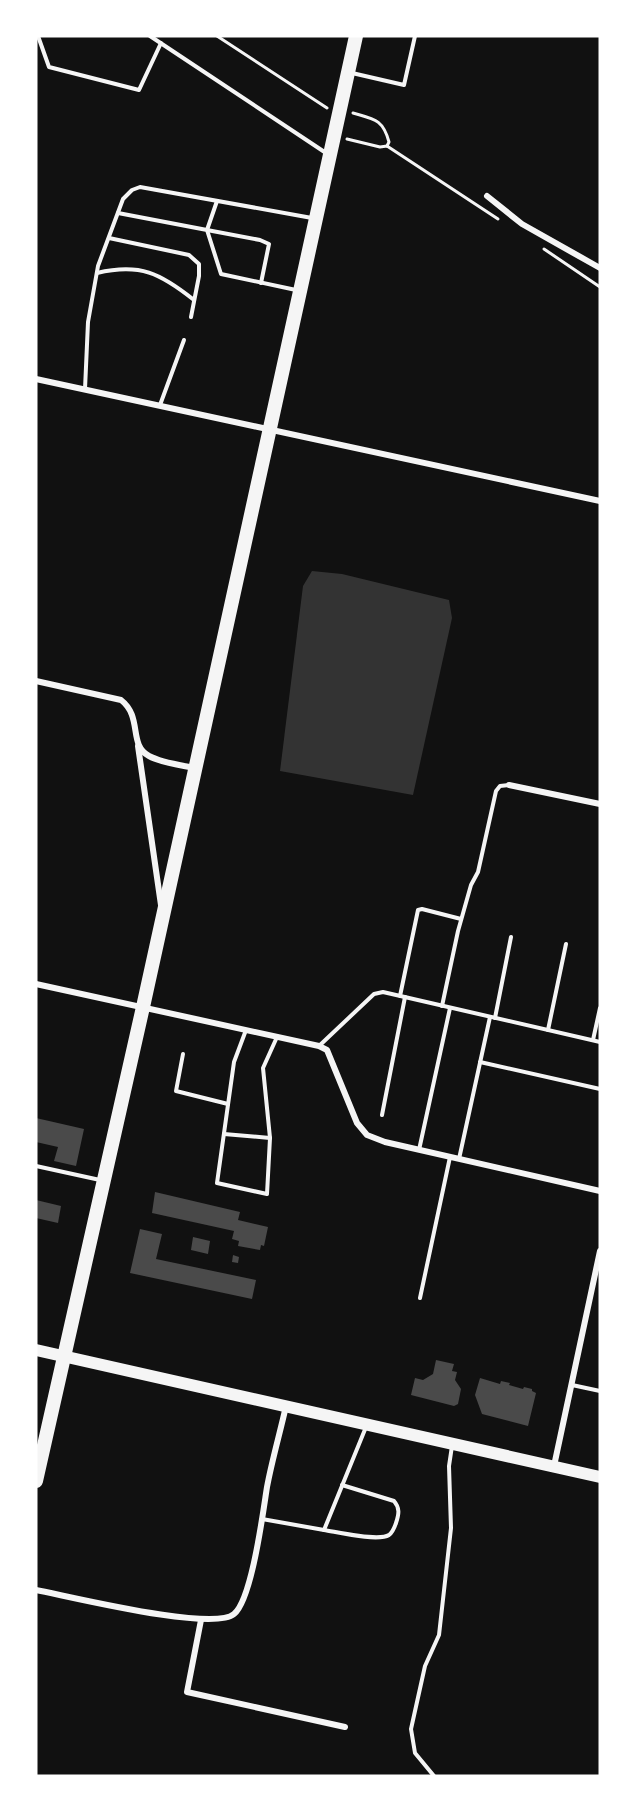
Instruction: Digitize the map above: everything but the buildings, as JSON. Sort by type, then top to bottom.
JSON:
[{"type":"highway","points":[[36,1481],[196,768],[330,156],[353,37]]},
{"type":"main road","points":[[36,1350],[600,1477]]},
{"type":"street","points":[[487,196],[522,224],[600,268]]},
{"type":"street","points":[[36,379],[600,501]]},
{"type":"street","points":[[36,681],[121,700],[134,717],[162,916]]},
{"type":"street","points":[[138,746],[147,756],[196,768]]},
{"type":"street","points":[[509,785],[600,804]]},
{"type":"street","points":[[36,984],[319,1046],[327,1050],[357,1123],[367,1135],[385,1142],[600,1191]]},
{"type":"street","points":[[554,1466],[600,1251]]},
{"type":"street","points":[[36,1590],[126,1609],[201,1620],[225,1619],[233,1615],[238,1609],[248,1584],[286,1406]]},
{"type":"street","points":[[201,1620],[187,1692],[345,1727]]},
{"type":"lane","points":[[38,36],[49,67],[140,90],[161,43]]},
{"type":"lane","points":[[150,36],[330,156]]},
{"type":"lane","points":[[348,72],[404,85],[416,36]]},
{"type":"lane","points":[[85,389],[88,322],[97,273],[123,199],[132,190],[140,186],[316,218]]},
{"type":"lane","points":[[218,201],[207,230],[221,274],[300,291]]},
{"type":"lane","points":[[118,213],[260,240],[268,244],[261,283]]},
{"type":"lane","points":[[109,238],[189,255],[199,264],[190,317]]},
{"type":"lane","points":[[97,273],[118,268],[150,272],[175,285],[194,300]]},
{"type":"lane","points":[[160,405],[184,340]]},
{"type":"lane","points":[[442,1006],[461,919],[471,885],[478,872],[496,791],[500,786],[509,785]]},
{"type":"lane","points":[[382,1115],[418,910],[461,919]]},
{"type":"lane","points":[[459,1159],[480,1062],[512,937]]},
{"type":"lane","points":[[549,1030],[566,944]]},
{"type":"lane","points":[[319,1046],[374,994],[383,992],[600,1042]]},
{"type":"lane","points":[[419,1150],[450,1008]]},
{"type":"lane","points":[[593,1040],[600,1008]]},
{"type":"lane","points":[[246,1030],[234,1062],[217,1183],[267,1194],[270,1138],[263,1068],[277,1036]]},
{"type":"lane","points":[[183,1054],[176,1091],[228,1104]]},
{"type":"lane","points":[[480,1062],[600,1089]]},
{"type":"lane","points":[[224,1134],[270,1138]]},
{"type":"lane","points":[[420,1298],[450,1157]]},
{"type":"lane","points":[[36,1166],[104,1181]]},
{"type":"lane","points":[[571,1385],[600,1391]]},
{"type":"lane","points":[[324,1530],[367,1425]]},
{"type":"lane","points":[[434,1776],[415,1753],[411,1729],[425,1666],[439,1635],[450,1538],[449,1466],[452,1443]]},
{"type":"lane","points":[[262,1519],[379,1538],[389,1535],[394,1529],[399,1506],[394,1501],[342,1485]]},
{"type":"path","points":[[217,36],[339,113],[374,119],[382,124],[389,142],[387,146]]},
{"type":"path","points":[[334,136],[380,147],[387,146],[503,223]]},
{"type":"path","points":[[542,248],[600,287]]},
{"type":"shaded area","points":[[312,571],[342,574],[449,600],[452,618],[413,795],[280,771],[303,586]]}]
